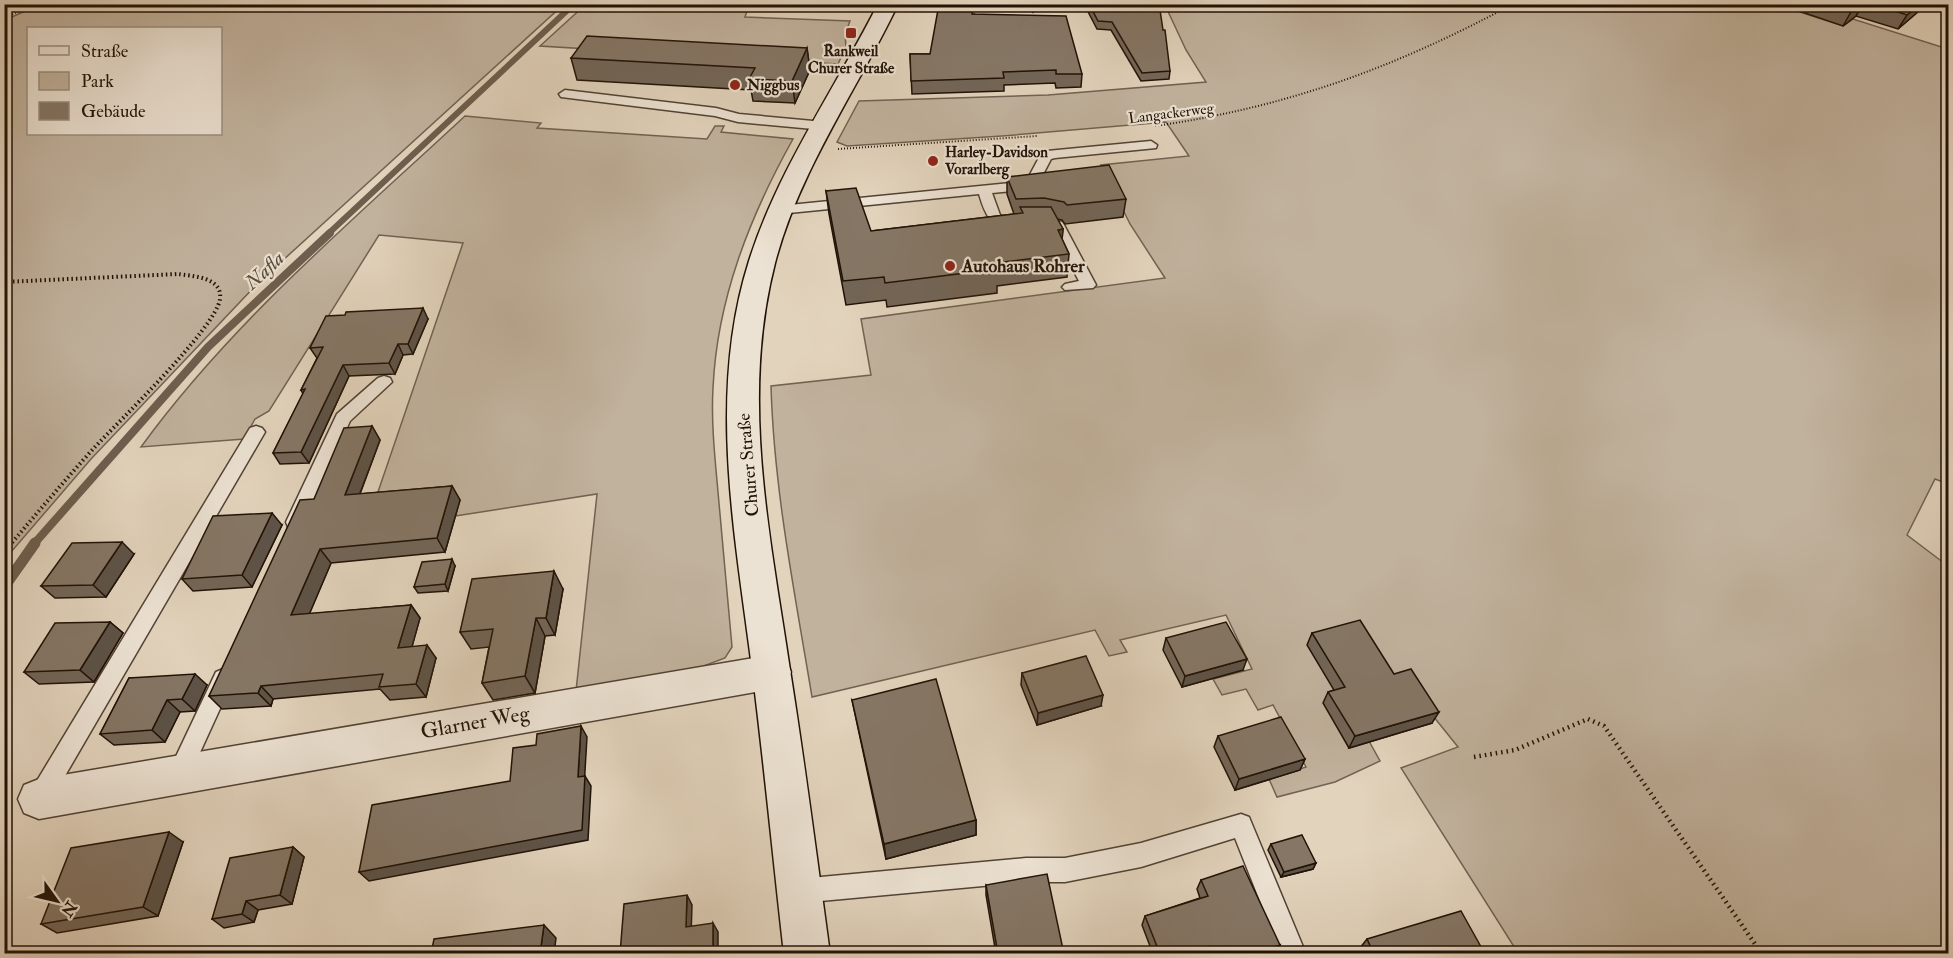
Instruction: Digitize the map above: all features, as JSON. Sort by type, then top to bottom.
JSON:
[{"type":"main road","name":"Churer Straße","points":[[807,954],[756,561],[742,418],[744,356],[761,263],[779,210],[888,4]]},
{"type":"main road","name":"Glarner Weg","points":[[39,798],[772,672]]},
{"type":"lane","points":[[565,94],[716,112],[817,138]]},
{"type":"lane","points":[[779,210],[1023,186],[1032,183],[1046,157],[1052,154],[1151,145]]},
{"type":"lane","points":[[984,190],[995,220],[1000,224],[1043,222],[1057,225],[1088,285],[1070,287]]},
{"type":"lane","points":[[288,537],[343,418],[384,382]]},
{"type":"lane","name":"Glarner Weg","points":[[39,798],[256,432]]},
{"type":"lane","points":[[179,774],[229,666]]},
{"type":"lane","points":[[799,891],[1026,870],[1065,870],[1141,855],[1241,825],[1294,954]]},
{"type":"path","points":[[4,18],[36,4]]},
{"type":"path","points":[[980,25],[982,4]]},
{"type":"path","points":[[1031,24],[1034,4]]},
{"type":"path","name":"Langackerweg","points":[[1146,127],[1226,116],[1332,86],[1425,49],[1513,4]]},
{"type":"path","points":[[817,138],[1047,136]]},
{"type":"path","points":[[4,282],[178,274],[197,276],[213,282],[220,291],[220,301],[212,317],[194,340],[85,458],[4,552]]},
{"type":"path","points":[[1474,757],[1515,750],[1588,719],[1604,726],[1762,954]]},
{"type":"green space","points":[[41,4],[563,5],[259,282],[91,459],[5,559],[5,20]]},
{"type":"green space","points":[[585,5],[749,5],[745,17],[850,21],[845,34],[846,47],[838,64],[540,46]]},
{"type":"green space","points":[[1165,5],[1778,5],[1843,26],[1853,19],[1948,49],[1948,484],[1935,479],[1907,535],[1948,566],[1948,953],[1762,954],[1759,950],[1754,954],[1518,953],[1401,768],[1458,747],[1405,681],[1369,741],[1380,761],[1335,782],[1277,797],[1269,779],[1306,767],[1273,705],[1258,710],[1246,689],[1222,695],[1213,679],[1252,669],[1226,615],[1120,640],[1127,652],[1109,656],[1095,630],[812,697],[781,503],[771,386],[871,375],[861,319],[1165,278],[1130,224],[1101,165],[1189,156],[1166,122],[847,146],[837,142],[859,101],[1048,95],[1206,82],[1186,50]]},
{"type":"green space","points":[[465,116],[541,123],[537,128],[707,139],[715,126],[724,126],[721,132],[793,139],[763,198],[738,259],[721,322],[716,355],[713,388],[714,440],[732,647],[725,658],[696,669],[576,691],[597,494],[365,530],[463,243],[379,235],[269,411],[255,419],[244,439],[141,447],[176,401],[254,315],[337,234]]},
{"type":"building","points":[[939,4],[973,4],[972,14],[1066,16],[1082,74],[1056,74],[1056,70],[1003,72],[1004,78],[911,81],[910,54],[930,54]]},
{"type":"building","points":[[1089,4],[1130,4],[1131,10],[1160,10],[1170,71],[1142,73],[1112,22],[1098,21]]},
{"type":"building","points":[[1828,4],[1861,4],[1851,12]]},
{"type":"building","points":[[1872,4],[1920,4],[1907,15]]},
{"type":"building","points":[[587,36],[807,48],[792,81],[749,79],[755,68],[571,58]]},
{"type":"building","points":[[1109,165],[1126,199],[1067,205],[1064,202],[1044,198],[1016,199],[1007,177]]},
{"type":"building","points":[[856,188],[871,231],[1023,213],[1020,207],[1051,207],[1063,229],[1058,230],[1069,254],[996,263],[998,269],[885,283],[884,277],[843,281],[826,191]]},
{"type":"building","points":[[423,308],[408,344],[398,344],[389,363],[343,365],[301,452],[273,453],[323,347],[310,348],[326,316],[345,315],[346,312]]},
{"type":"building","points":[[372,426],[345,495],[452,486],[437,538],[320,549],[291,615],[411,605],[398,648],[427,645],[416,684],[379,687],[383,674],[261,686],[258,693],[209,696],[300,500],[314,499],[344,428]]},
{"type":"building","points":[[272,513],[242,575],[182,579],[213,516]]},
{"type":"building","points":[[122,542],[93,585],[41,586],[72,543]]},
{"type":"building","points":[[452,559],[445,584],[414,587],[422,562]]},
{"type":"building","points":[[554,571],[546,618],[536,618],[525,676],[482,683],[493,629],[460,632],[472,579]]},
{"type":"building","points":[[1360,620],[1394,674],[1411,669],[1439,712],[1355,736],[1328,692],[1345,687],[1312,633]]},
{"type":"building","points":[[110,622],[80,670],[24,672],[55,623]]},
{"type":"building","points":[[1226,622],[1247,659],[1185,676],[1166,638]]},
{"type":"building","points":[[1086,656],[1103,695],[1038,713],[1022,673]]},
{"type":"building","points":[[195,674],[182,699],[167,700],[152,730],[100,734],[129,678]]},
{"type":"building","points":[[936,679],[976,820],[884,844],[852,700]]},
{"type":"building","points":[[1281,717],[1305,759],[1239,779],[1218,736]]},
{"type":"building","points":[[581,726],[578,777],[585,776],[582,830],[359,872],[372,805],[510,781],[513,748],[536,745],[537,734]]},
{"type":"building","points":[[169,832],[143,907],[41,924],[71,848]]},
{"type":"building","points":[[1302,835],[1316,863],[1284,872],[1271,844]]},
{"type":"building","points":[[293,847],[280,895],[246,901],[242,914],[212,919],[230,858]]},
{"type":"building","points":[[1243,866],[1280,945],[1255,954],[1160,954],[1145,916],[1208,896],[1201,880]]},
{"type":"building","points":[[1047,874],[1064,954],[998,954],[986,885]]},
{"type":"building","points":[[687,895],[686,927],[713,923],[713,954],[620,954],[624,904]]},
{"type":"building","points":[[1461,911],[1485,954],[1374,954],[1367,939]]},
{"type":"building","points":[[544,925],[540,954],[431,954],[434,939]]},
{"type":"waterway","name":"Nafla","points":[[328,234],[574,4]]},
{"type":"waterway","name":"Nafla","points":[[33,545],[208,347],[330,233]]},
{"type":"waterway","name":"Nafla","points":[[4,587],[35,543]]},
{"type":"place","name":"Rankweil Churer Straße","points":[[851,33]]},
{"type":"place","name":"Niggbus","points":[[735,85]]},
{"type":"place","name":"Harley-Davidson Vorarlberg","points":[[933,161]]},
{"type":"place","name":"Autohaus Rohrer","points":[[950,266]]}]
